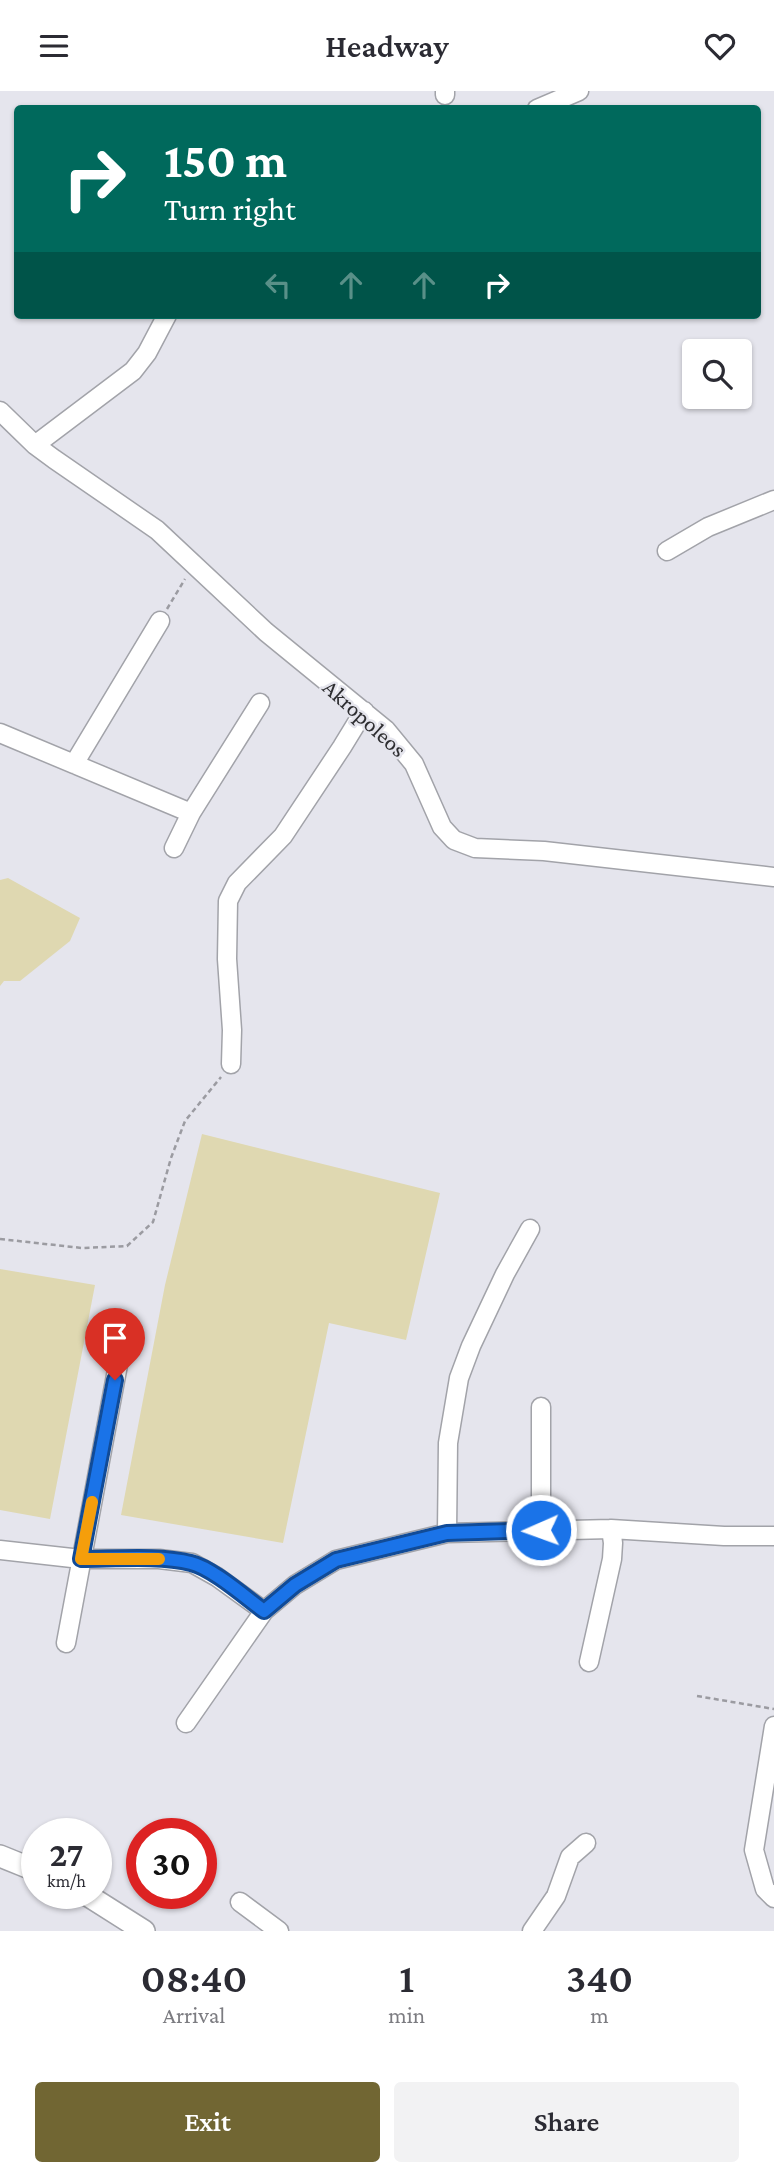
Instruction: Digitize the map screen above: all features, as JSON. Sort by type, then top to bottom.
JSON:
[{"type":"main road","points":[[0,1856],[21,1865]]},
{"type":"main road","points":[[109,1909],[144,1931]]},
{"type":"street","points":[[546,105],[579,91]]},
{"type":"street","points":[[35,445],[133,371],[147,353],[165,319]]},
{"type":"street","name":"Akropoleos","points":[[0,411],[35,445],[156,530],[275,640],[386,730],[414,764],[442,827],[448,835],[464,845],[475,848],[558,852],[774,877]]},
{"type":"street","points":[[667,551],[708,527],[774,499]]},
{"type":"street","points":[[74,764],[160,621]]},
{"type":"street","points":[[174,848],[191,813],[260,703]]},
{"type":"street","points":[[231,1064],[228,901],[237,883],[283,836],[363,711]]},
{"type":"street","points":[[0,733],[191,813]]},
{"type":"street","points":[[447,1533],[448,1443],[459,1378],[471,1346],[530,1229]]},
{"type":"street","points":[[66,1643],[120,1355]]},
{"type":"street","points":[[541,1407],[541,1530]]},
{"type":"street","points":[[589,1662],[612,1559],[611,1529]]},
{"type":"street","points":[[186,1723],[264,1611],[295,1585],[336,1560],[447,1533],[611,1529],[723,1537],[774,1536]]},
{"type":"street","points":[[0,1550],[81,1559],[159,1559],[192,1563],[217,1577],[264,1611]]},
{"type":"street","points":[[774,1726],[754,1850],[765,1889],[774,1898]]},
{"type":"street","points":[[532,1931],[556,1896],[570,1857],[586,1843]]},
{"type":"street","points":[[240,1902],[279,1931]]},
{"type":"path","points":[[160,621],[194,564]]},
{"type":"path","points":[[0,1240],[82,1248],[127,1246],[153,1222],[171,1158],[185,1121],[231,1064]]},
{"type":"path","points":[[697,1696],[774,1709]]},
{"type":"shaded area","points":[[8,878],[80,918],[70,941],[20,981],[4,981],[0,986],[0,880]]},
{"type":"shaded area","points":[[202,1134],[440,1193],[406,1340],[329,1323],[283,1543],[121,1515],[165,1285]]},
{"type":"shaded area","points":[[0,1269],[95,1285],[50,1519],[0,1510]]},
{"type":"slow traffic","points":[[92,1502],[81,1559],[159,1559]]},
{"type":"route","points":[[115,1380],[81,1559],[159,1559],[192,1563],[217,1577],[264,1611],[295,1585],[336,1560],[447,1533],[541,1530]]}]
